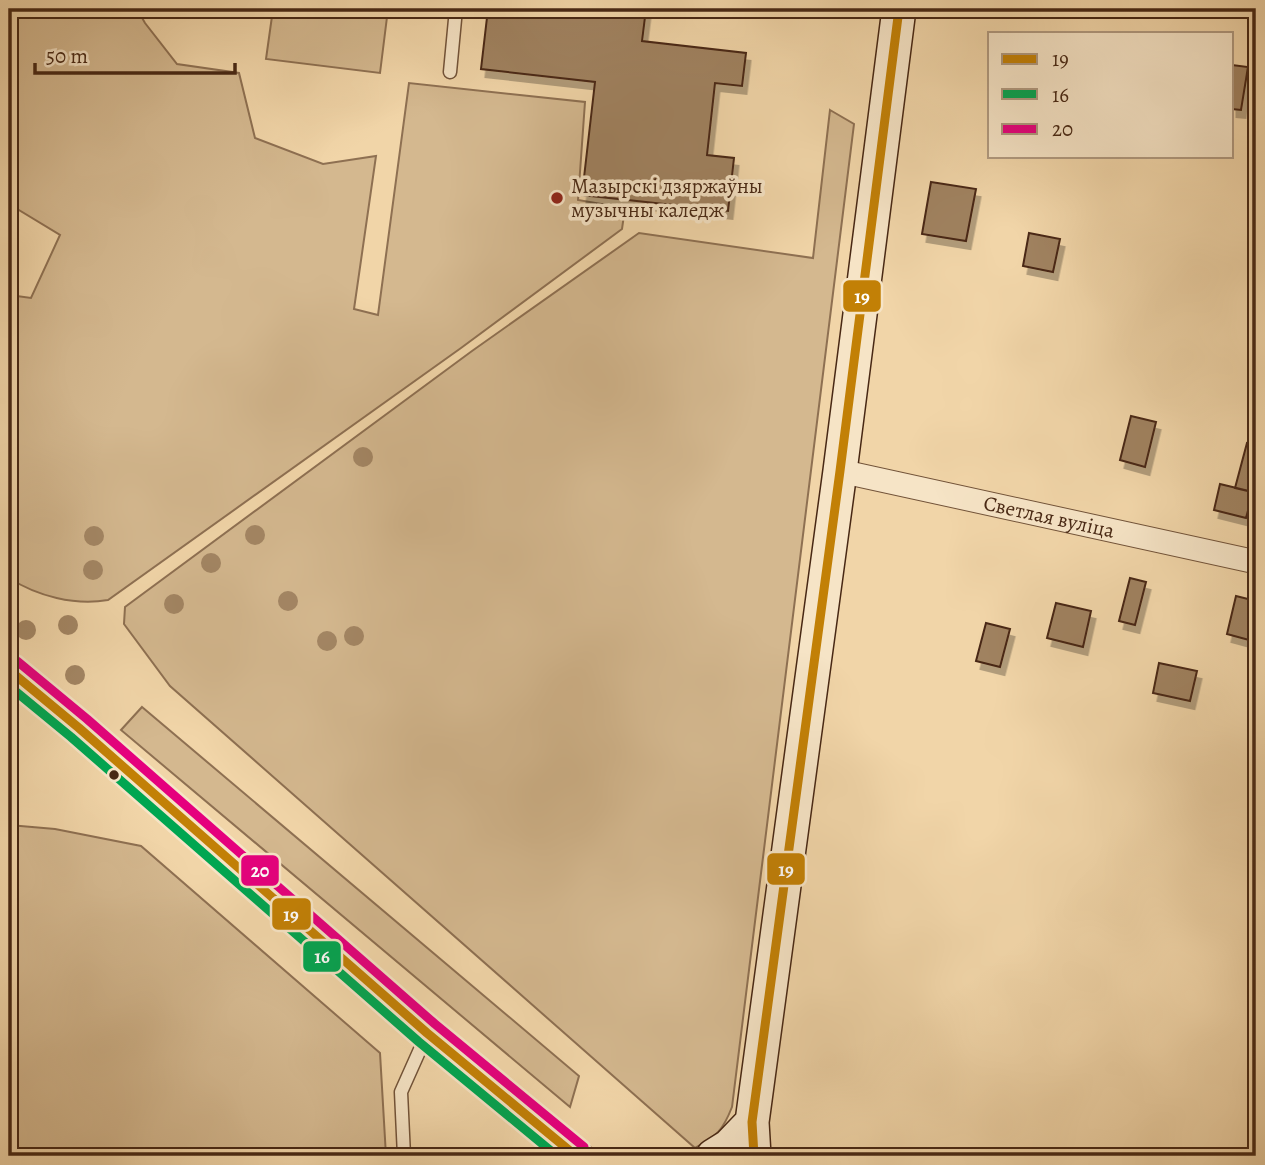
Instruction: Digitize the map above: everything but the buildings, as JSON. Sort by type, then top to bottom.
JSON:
[{"type":"main road","points":[[754,1156],[752,1122],[899,9]]},
{"type":"main road","points":[[9,670],[427,1033],[576,1156]]},
{"type":"main road","points":[[713,1156],[729,1146],[752,1122]]},
{"type":"main road","points":[[737,1156],[752,1122]]},
{"type":"street","name":"Светлая вуліца","points":[[840,471],[1256,562]]},
{"type":"lane","points":[[450,72],[456,9]]},
{"type":"lane","points":[[404,1156],[401,1091],[427,1033]]},
{"type":"shaded area","points":[[9,9],[137,9],[177,64],[239,73],[255,138],[323,164],[376,156],[354,309],[378,315],[409,83],[585,102],[578,200],[625,208],[622,229],[461,348],[108,600],[83,602],[32,590],[9,578],[9,295],[31,298],[60,235],[9,204]]},
{"type":"shaded area","points":[[273,9],[388,9],[380,73],[266,59]]},
{"type":"shaded area","points":[[830,110],[854,124],[732,1107],[718,1132],[695,1148],[170,686],[124,624],[125,607],[472,351],[639,233],[813,258]]},
{"type":"shaded area","points":[[142,707],[579,1076],[570,1107],[121,730]]},
{"type":"shaded area","points":[[9,825],[55,829],[141,846],[380,1053],[386,1156],[9,1156]]},
{"type":"transit line","name":"19","points":[[754,1156],[752,1122],[899,9]]},
{"type":"transit line","name":"20","points":[[17,661],[87,719],[435,1024],[584,1147]]},
{"type":"transit line","name":"19","points":[[9,670],[79,728],[427,1033],[576,1156]]},
{"type":"transit line","name":"16","points":[[9,686],[71,737],[419,1042],[557,1156]]},
{"type":"place","name":"Мазырскі дзяржаўны музычны каледж","points":[[557,198]]}]
